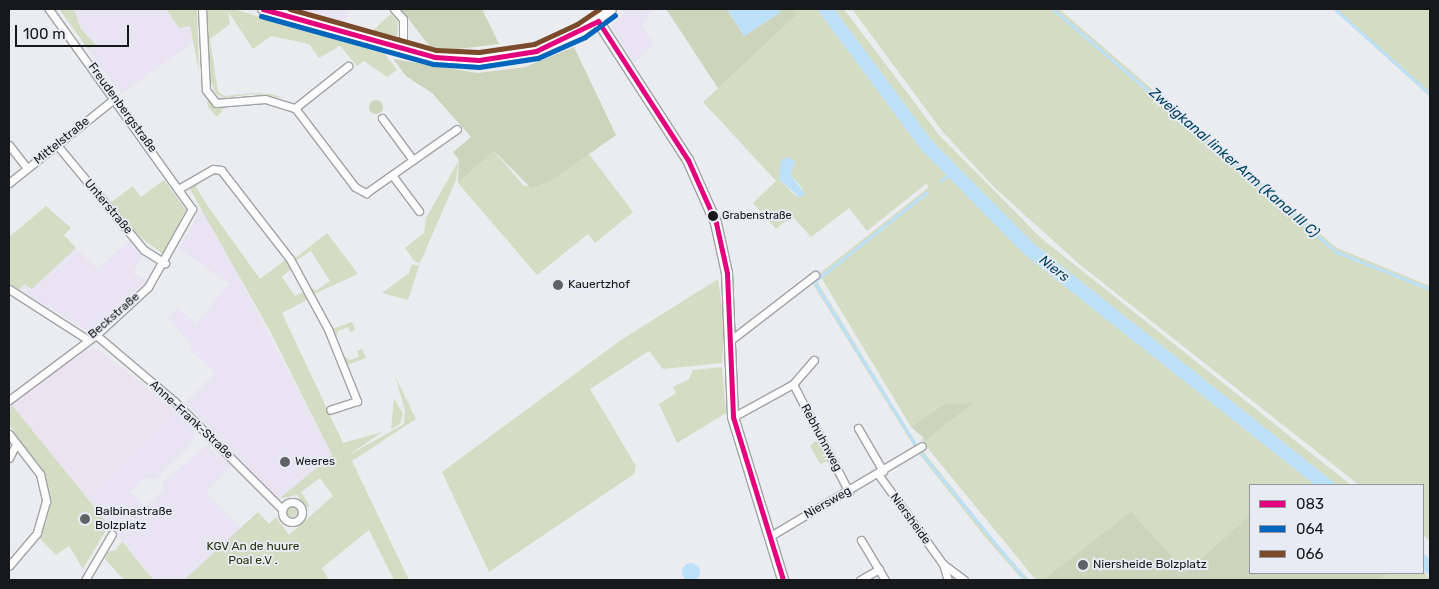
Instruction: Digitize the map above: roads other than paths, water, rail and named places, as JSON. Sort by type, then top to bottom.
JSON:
[{"type":"street","name":"Freudenbergstraße","points":[[49,9],[180,188],[192,209]]},
{"type":"street","points":[[202,9],[206,90],[216,103],[264,99],[294,108],[355,187],[366,193],[457,129]]},
{"type":"street","points":[[263,9],[403,49],[478,60],[511,56],[562,40],[598,21],[611,9]]},
{"type":"street","points":[[394,9],[403,20],[403,49]]},
{"type":"street","points":[[598,21],[688,160],[708,204],[727,273],[732,339],[733,417],[772,535],[783,580]]},
{"type":"street","points":[[294,108],[348,66]]},
{"type":"street","name":"Mittelstraße","points":[[9,183],[115,98]]},
{"type":"street","points":[[382,118],[413,160]]},
{"type":"street","points":[[9,145],[28,168]]},
{"type":"street","name":"Unterstraße","points":[[57,145],[144,250],[166,262]]},
{"type":"street","points":[[180,188],[213,169],[221,170],[290,259],[328,329],[356,401],[330,410]]},
{"type":"street","points":[[392,175],[418,211]]},
{"type":"street","name":"Beckstraße","points":[[9,400],[96,335],[148,287],[166,262],[192,209]]},
{"type":"street","points":[[732,339],[815,275]]},
{"type":"street","points":[[9,288],[88,340]]},
{"type":"street","name":"Anne-Frank-Straße","points":[[96,335],[174,401],[282,509]]},
{"type":"street","points":[[733,417],[792,384],[814,360]]},
{"type":"street","name":"Rebhuhnweg","points":[[792,384],[849,492]]},
{"type":"street","points":[[858,428],[880,472]]},
{"type":"street","points":[[9,434],[40,474],[46,502],[37,533],[9,566]]},
{"type":"street","points":[[9,458],[16,444]]},
{"type":"street","name":"Niersweg","points":[[772,535],[849,492],[922,446]]},
{"type":"street","name":"Niersheide","points":[[880,472],[943,564],[948,580]]},
{"type":"street","points":[[85,580],[112,534]]},
{"type":"street","points":[[861,540],[885,580]]},
{"type":"street","name":"Niersheide","points":[[943,564],[964,580]]},
{"type":"street","points":[[860,580],[879,570]]},
{"type":"water","points":[[727,9],[778,9],[781,12],[744,36]]},
{"type":"water","name":"Niers","points":[[817,9],[834,9],[932,141],[1034,244],[1336,484],[1314,484],[1024,254],[921,149]]},
{"type":"water","points":[[789,157],[795,161],[791,175],[805,194],[800,198],[779,179],[781,160]]},
{"type":"water","points":[[1424,554],[1430,559],[1430,576],[1424,571]]},
{"type":"water","points":[[691,563],[697,566],[700,572],[697,578],[691,581],[685,578],[682,572],[685,566]]},
{"type":"waterway","name":"Zweigkanal linker Arm (Kanal III C)","points":[[1053,9],[1337,252],[1430,289]]},
{"type":"waterway","points":[[1335,9],[1430,94]]},
{"type":"waterway","points":[[941,181],[948,175]]},
{"type":"waterway","points":[[916,446],[814,282],[927,192]]},
{"type":"waterway","points":[[922,454],[1026,580]]},
{"type":"place","name":"Grabenstraße","points":[[713,216]]},
{"type":"place","name":"Kauertzhof","points":[[558,285]]},
{"type":"place","name":"Weeres","points":[[285,462]]},
{"type":"place","name":"Balbinastraße Bolzplatz","points":[[85,519]]},
{"type":"place","name":"Niersheide Bolzplatz","points":[[1083,565]]},
{"type":"park label","name":"KGV An de huure Poal e.V .","points":[[253,554]]}]
